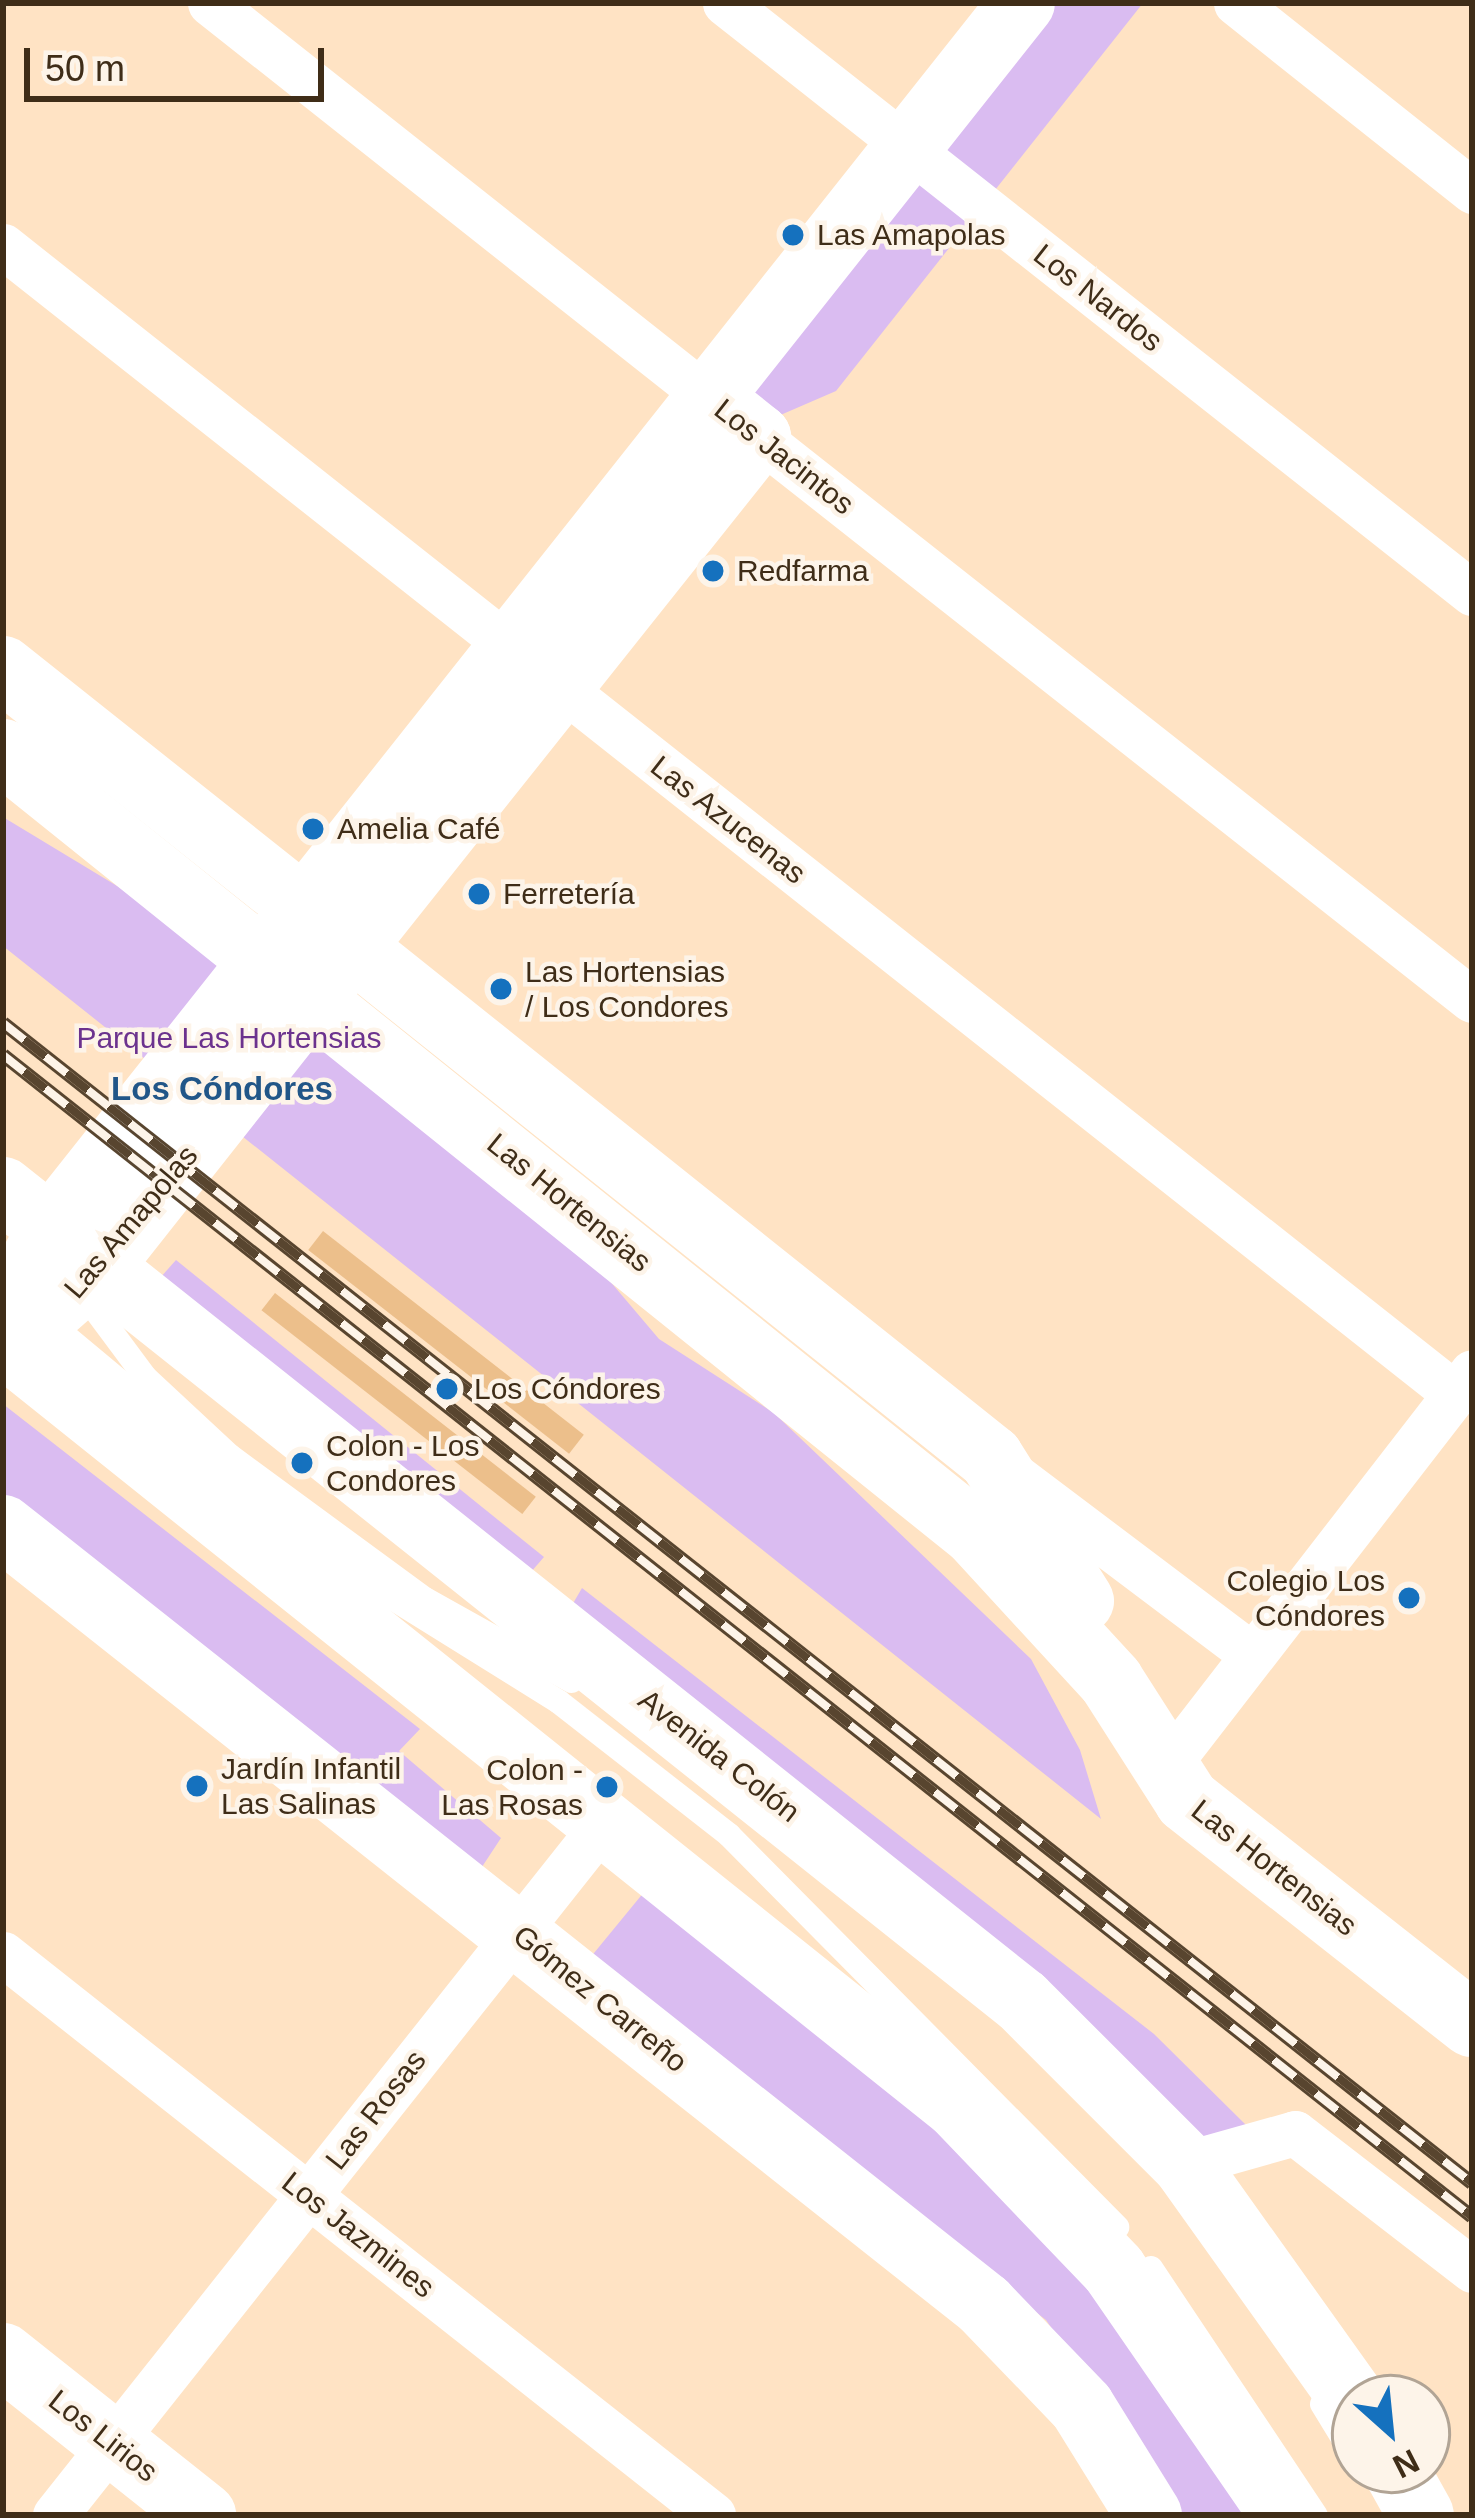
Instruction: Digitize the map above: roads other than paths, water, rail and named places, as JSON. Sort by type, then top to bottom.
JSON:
[{"type":"street","name":"Los Jacintos","points":[[210,3],[1472,1000]]},
{"type":"street","name":"Los Nardos","points":[[724,3],[1472,593]]},
{"type":"street","name":"Las Amapolas","points":[[34,1284],[309,952],[734,417],[908,148],[1022,3]]},
{"type":"street","points":[[1236,3],[1472,191]]},
{"type":"street","name":"Las Azucenas","points":[[3,246],[535,667],[1464,1383]]},
{"type":"street","name":"Las Hortensias","points":[[3,669],[309,952],[975,1534],[1111,1681]]},
{"type":"street","name":"Las Hortensias","points":[[3,752],[309,952],[1247,1651]]},
{"type":"street","points":[[34,1284],[607,1819],[1013,2158],[1161,2329],[1283,2515]]},
{"type":"street","name":"Avenida Colón","points":[[34,1284],[962,1948],[1165,2174],[1332,2374]]},
{"type":"street","points":[[1164,1770],[1247,1651],[1464,1383]]},
{"type":"street","name":"Las Hortensias","points":[[991,1458],[1080,1599],[1111,1681],[1164,1770],[1200,1811],[1472,2024]]},
{"type":"street","name":"Gómez Carreño","points":[[3,1528],[517,1932],[1021,2338],[1082,2407],[1149,2515]]},
{"type":"street","name":"Las Rosas","points":[[56,2515],[607,1819]]},
{"type":"street","name":"Los Jazmines","points":[[3,1954],[713,2515]]},
{"type":"street","points":[[1165,2174],[1295,2133],[1472,2270]]},
{"type":"street","name":"Los Lirios","points":[[3,2356],[203,2515]]},
{"type":"lane","points":[[34,1284],[344,1568],[574,1713],[773,1876],[1137,2250],[1316,2515]]},
{"type":"lane","points":[[1165,2174],[1331,2422]]},
{"type":"railway","points":[[3,1023],[1472,2183]]},
{"type":"railway","points":[[3,1055],[1472,2217]]},
{"type":"place","name":"Las Amapolas","points":[[793,235]]},
{"type":"place","name":"Redfarma","points":[[713,571]]},
{"type":"place","name":"Amelia Café","points":[[313,829]]},
{"type":"place","name":"Ferretería","points":[[479,894]]},
{"type":"place","name":"Las Hortensias / Los Condores","points":[[501,989]]},
{"type":"place","name":"Los Cóndores","points":[[447,1389]]},
{"type":"place","name":"Colon - Los Condores","points":[[302,1463]]},
{"type":"place","name":"Colegio Los Cóndores","points":[[1409,1598]]},
{"type":"place","name":"Jardín Infantil Las Salinas","points":[[197,1786]]},
{"type":"place","name":"Colon - Las Rosas","points":[[607,1787]]},
{"type":"district","name":"Los Cóndores","points":[[222,1089]]},
{"type":"park label","name":"Parque Las Hortensias","points":[[229,1038]]}]
